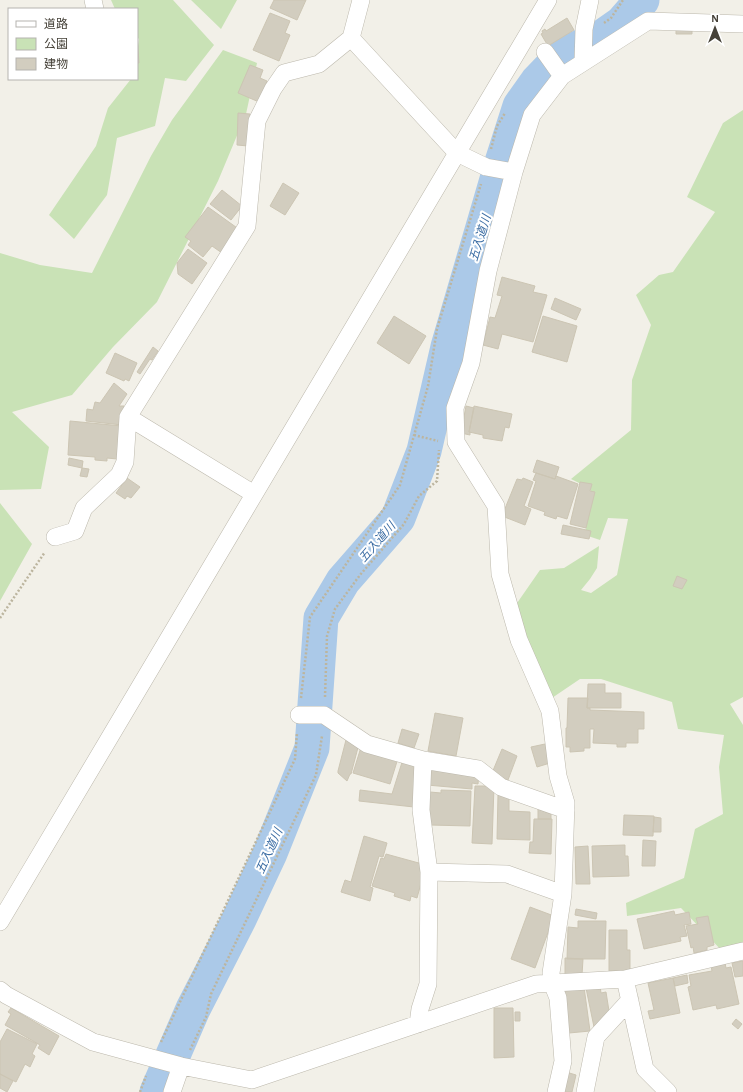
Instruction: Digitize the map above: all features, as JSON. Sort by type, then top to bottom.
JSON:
[{"type":"street","points":[[55,537],[75,531],[84,508],[119,475],[125,462],[128,417],[247,226],[257,122],[272,89],[284,73],[319,64],[351,38],[361,0]]},
{"type":"street","points":[[0,922],[548,0]]},
{"type":"street","points":[[583,62],[584,29],[590,0]]},
{"type":"street","points":[[556,1092],[563,1060],[558,998],[552,983],[551,973],[563,894],[566,803],[558,776],[550,711],[519,640],[500,574],[496,506],[456,442],[455,408],[471,363],[488,271],[514,172],[532,115],[562,76],[648,21],[743,24]]},
{"type":"street","points":[[351,38],[457,153],[486,167],[514,172]]},
{"type":"street","points":[[545,52],[562,76]]},
{"type":"street","points":[[128,417],[254,494]]},
{"type":"street","points":[[299,714],[324,715],[367,744],[423,760],[478,769],[501,788],[566,810]]},
{"type":"street","points":[[418,1024],[420,1009],[428,984],[430,872],[421,810],[423,760]]},
{"type":"street","points":[[430,872],[507,874],[563,894]]},
{"type":"street","points":[[0,990],[6,995],[93,1042],[181,1066],[252,1080],[536,984],[625,979],[743,951]]},
{"type":"street","points":[[625,979],[645,1069],[668,1092]]},
{"type":"street","points":[[585,1092],[596,1037],[630,1000]]},
{"type":"street","points":[[172,1092],[181,1066]]},
{"type":"path","points":[[154,1059],[295,759],[310,617],[400,485],[428,386],[437,329],[498,126],[508,106]]},
{"type":"path","points":[[414,435],[440,441]]},
{"type":"path","points":[[181,1066],[206,1017],[211,994],[316,775],[324,715],[327,636],[335,609],[360,575],[404,524],[419,496],[437,480],[439,449]]},
{"type":"path","points":[[0,618],[55,537]]},
{"type":"green space","points":[[111,0],[173,0],[214,45],[186,81],[165,78],[155,126],[117,138],[107,195],[74,239],[49,215],[96,146],[108,108],[130,80],[138,80],[138,8],[115,8]]},
{"type":"green space","points":[[191,0],[237,0],[221,29]]},
{"type":"green space","points":[[223,50],[257,63],[246,114],[218,181],[157,302],[113,347],[72,395],[12,412],[49,447],[41,489],[0,490],[0,253],[40,265],[92,273],[151,156],[172,120]]},
{"type":"green space","points":[[743,110],[743,697],[730,704],[743,725],[743,950],[725,954],[681,908],[627,916],[626,903],[684,878],[695,829],[723,814],[719,767],[724,735],[678,729],[672,702],[601,679],[580,679],[549,700],[515,606],[540,570],[564,568],[599,546],[597,568],[581,590],[591,593],[617,575],[628,519],[608,518],[600,540],[585,535],[591,489],[571,479],[631,430],[632,380],[651,325],[636,295],[659,275],[673,272],[715,212],[687,197],[723,123]]},
{"type":"green space","points":[[0,503],[32,544],[0,601]]},
{"type":"building","points":[[274,0],[306,0],[297,20],[270,8]]},
{"type":"building","points":[[270,13],[290,21],[285,33],[290,35],[279,61],[253,50]]},
{"type":"building","points":[[567,18],[574,30],[548,46],[541,34],[543,33],[542,31],[545,29],[546,31]]},
{"type":"building","points":[[676,28],[692,29],[692,34],[676,34]]},
{"type":"building","points":[[250,65],[263,70],[260,78],[267,81],[259,102],[238,93]]},
{"type":"building","points":[[238,113],[250,114],[248,146],[237,145]]},
{"type":"building","points":[[283,183],[299,193],[285,215],[270,206]]},
{"type":"building","points":[[222,190],[242,206],[231,220],[210,204]]},
{"type":"building","points":[[208,207],[240,230],[222,253],[212,246],[203,257],[188,245],[191,241],[185,237]]},
{"type":"building","points":[[188,249],[207,263],[192,284],[178,274],[177,263]]},
{"type":"building","points":[[502,277],[535,286],[533,292],[547,295],[533,342],[502,334],[498,349],[483,345],[490,317],[495,318],[502,296],[497,295]]},
{"type":"building","points":[[555,298],[581,309],[576,320],[551,309]]},
{"type":"building","points":[[394,316],[426,336],[409,364],[377,343]]},
{"type":"building","points":[[543,316],[577,326],[567,362],[532,352]]},
{"type":"building","points":[[153,347],[158,351],[152,360],[150,359],[140,374],[137,372]]},
{"type":"building","points":[[115,353],[137,363],[129,381],[125,379],[124,381],[106,373]]},
{"type":"building","points":[[114,383],[127,394],[119,406],[124,406],[122,425],[86,421],[87,409],[93,410],[95,402],[100,403]]},
{"type":"building","points":[[466,406],[474,408],[469,432],[470,435],[461,433]]},
{"type":"building","points":[[474,406],[512,414],[509,428],[505,427],[502,441],[483,438],[483,435],[469,432]]},
{"type":"building","points":[[70,421],[122,426],[117,459],[107,458],[107,461],[95,460],[95,457],[68,455]]},
{"type":"building","points":[[69,458],[83,461],[82,468],[68,465]]},
{"type":"building","points":[[537,460],[559,467],[555,479],[533,472]]},
{"type":"building","points":[[82,468],[89,469],[87,477],[80,476]]},
{"type":"building","points":[[536,473],[555,479],[556,476],[578,484],[567,519],[557,516],[556,519],[544,515],[545,512],[528,506],[536,481],[533,480]]},
{"type":"building","points":[[127,478],[140,487],[131,498],[127,496],[125,499],[116,493]]},
{"type":"building","points":[[523,478],[533,482],[524,506],[531,509],[525,525],[502,516],[517,479],[522,480]]},
{"type":"building","points":[[580,482],[592,484],[590,491],[595,492],[586,528],[570,524]]},
{"type":"building","points":[[563,525],[591,531],[589,539],[561,534]]},
{"type":"building","points":[[677,576],[687,580],[682,589],[673,586]]},
{"type":"building","points":[[588,684],[605,684],[605,693],[621,693],[621,708],[587,708]]},
{"type":"building","points":[[568,698],[588,698],[587,708],[590,708],[590,710],[644,712],[644,729],[638,729],[638,743],[626,743],[626,747],[617,747],[617,744],[593,743],[594,729],[590,729],[590,748],[584,748],[584,751],[570,752],[570,747],[566,747]]},
{"type":"building","points":[[435,713],[463,718],[456,756],[428,751]]},
{"type":"building","points":[[402,729],[419,734],[414,748],[398,743]]},
{"type":"building","points":[[347,736],[360,740],[351,774],[347,781],[338,773],[338,771]]},
{"type":"building","points":[[362,744],[399,755],[390,784],[353,773]]},
{"type":"building","points":[[545,744],[550,763],[537,767],[531,747]]},
{"type":"building","points":[[502,749],[517,756],[508,780],[492,773]]},
{"type":"building","points":[[404,756],[421,760],[414,807],[359,801],[360,790],[392,794]]},
{"type":"building","points":[[429,767],[479,773],[478,784],[472,783],[472,789],[427,785]]},
{"type":"building","points":[[475,786],[494,786],[492,844],[472,843]]},
{"type":"building","points":[[441,790],[471,791],[470,826],[430,825],[430,816],[428,816],[430,792],[441,793]]},
{"type":"building","points":[[498,795],[509,795],[509,811],[530,812],[530,840],[497,839]]},
{"type":"building","points":[[538,809],[551,814],[551,819],[538,819]]},
{"type":"building","points":[[624,815],[654,816],[653,836],[623,835]]},
{"type":"building","points":[[654,817],[661,818],[661,832],[653,832]]},
{"type":"building","points":[[534,819],[552,819],[551,854],[529,853],[530,842],[533,842]]},
{"type":"building","points":[[364,836],[387,843],[383,857],[379,856],[370,887],[373,888],[370,901],[341,892],[345,880],[351,882]]},
{"type":"building","points":[[643,840],[656,841],[655,866],[642,866]]},
{"type":"building","points":[[625,845],[625,856],[628,856],[629,876],[593,877],[592,846]]},
{"type":"building","points":[[588,846],[590,884],[576,884],[575,847]]},
{"type":"building","points":[[386,854],[426,865],[417,898],[411,896],[410,901],[394,896],[395,893],[372,886],[381,858],[384,859]]},
{"type":"building","points":[[530,907],[554,916],[535,968],[511,959]]},
{"type":"building","points":[[576,909],[597,913],[596,919],[575,915]]},
{"type":"building","points":[[674,911],[675,915],[689,912],[691,924],[684,925],[687,936],[680,937],[681,941],[644,949],[637,919]]},
{"type":"building","points":[[708,916],[714,945],[707,947],[707,950],[694,953],[693,947],[691,948],[686,926],[698,924],[696,918]]},
{"type":"building","points":[[578,921],[606,921],[605,959],[567,959],[568,927],[578,928]]},
{"type":"building","points":[[609,930],[627,930],[627,950],[630,950],[630,971],[609,971]]},
{"type":"building","points":[[565,958],[583,959],[582,975],[565,975]]},
{"type":"building","points":[[743,961],[743,976],[735,977],[732,963]]},
{"type":"building","points":[[725,963],[726,968],[731,967],[739,1004],[717,1009],[716,1005],[693,1010],[688,987],[691,986],[689,975],[712,971],[711,966]]},
{"type":"building","points":[[687,975],[688,983],[675,986],[673,978]]},
{"type":"building","points":[[673,978],[680,1013],[650,1019],[648,1011],[654,1010],[648,983]]},
{"type":"building","points":[[600,986],[601,993],[606,992],[609,1011],[594,1027],[586,988]]},
{"type":"building","points":[[584,987],[590,1031],[569,1033],[564,990]]},
{"type":"building","points":[[11,1008],[59,1036],[49,1055],[38,1048],[40,1045],[5,1025],[11,1014],[8,1012]]},
{"type":"building","points":[[494,1008],[513,1008],[514,1057],[494,1058]]},
{"type":"building","points":[[515,1012],[520,1012],[520,1021],[515,1021]]},
{"type":"building","points":[[736,1019],[742,1024],[738,1029],[732,1024]]},
{"type":"building","points":[[7,1029],[37,1044],[32,1054],[35,1056],[30,1067],[25,1064],[16,1082],[0,1074],[0,1042]]},
{"type":"building","points":[[566,1072],[576,1075],[572,1092],[562,1092]]},
{"type":"building","points":[[0,1074],[13,1081],[7,1092],[0,1088]]},
{"type":"waterway","name":"五入道川","points":[[157,1092],[193,1009],[239,919],[270,853],[312,748],[321,618],[343,581],[398,518],[424,451],[448,347],[520,106],[537,82],[563,55],[602,37],[622,23],[642,0]]}]
